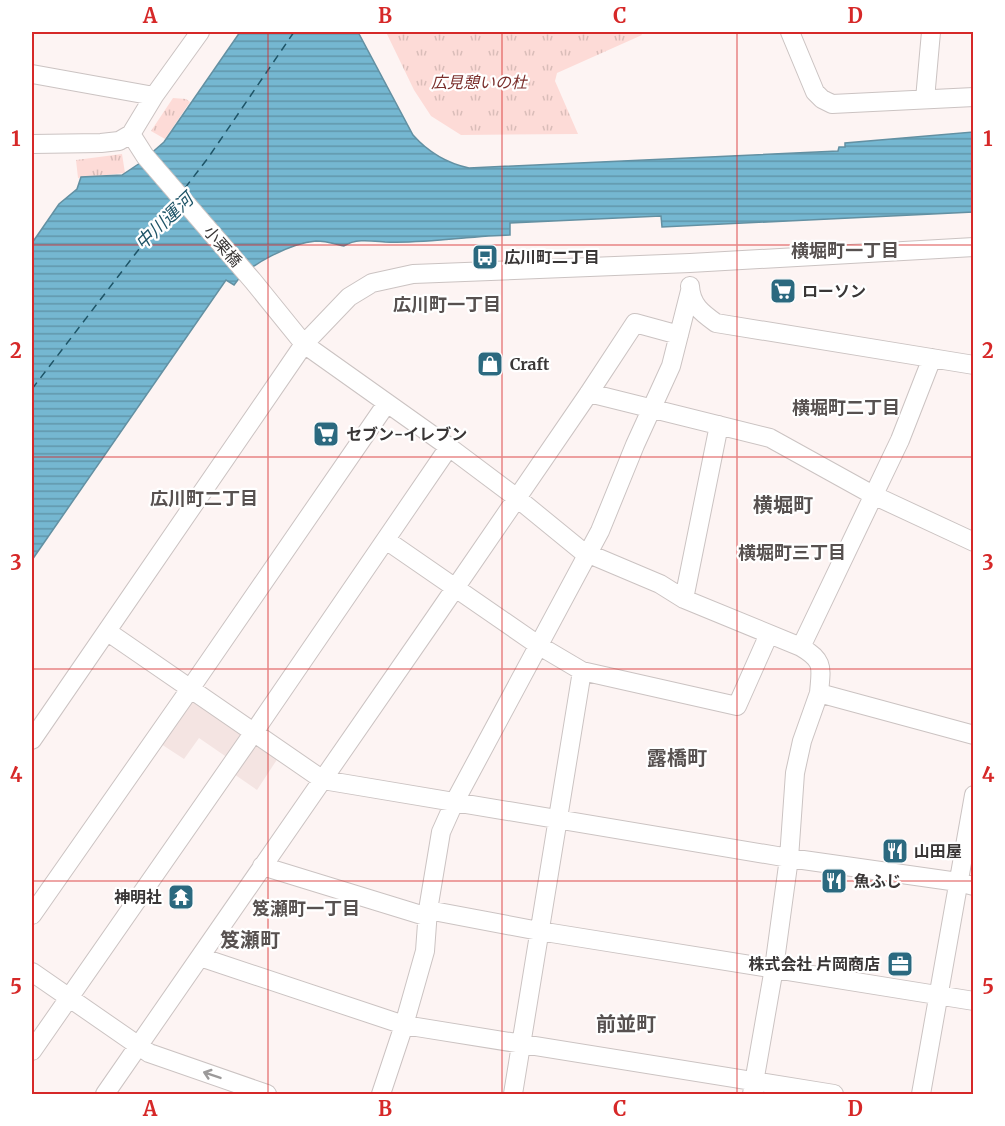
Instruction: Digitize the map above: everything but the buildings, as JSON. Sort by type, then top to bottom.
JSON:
[{"type":"street","points":[[32,144],[101,143],[119,141],[131,134],[154,96],[200,32]]},
{"type":"street","points":[[790,32],[815,92],[832,104],[974,97]]},
{"type":"street","points":[[925,99],[931,32]]},
{"type":"street","points":[[32,74],[154,96]]},
{"type":"street","name":"小栗橋","points":[[131,134],[145,156],[304,344],[449,447],[588,555],[660,584],[684,599],[769,634],[815,656],[822,667],[819,693]]},
{"type":"street","points":[[32,740],[304,344],[349,297],[372,283],[413,274],[690,263],[974,247]]},
{"type":"street","points":[[381,1095],[425,951],[428,913],[441,832],[454,803],[588,555],[671,366],[690,291],[690,263]]},
{"type":"street","points":[[690,291],[699,311],[717,323],[974,365]]},
{"type":"street","points":[[105,1095],[456,587],[635,323],[679,334]]},
{"type":"street","points":[[801,648],[900,440],[932,358]]},
{"type":"street","points":[[589,393],[770,438],[873,495],[974,542]]},
{"type":"street","points":[[32,915],[387,403]]},
{"type":"street","points":[[684,599],[719,425]]},
{"type":"street","points":[[32,1051],[449,447]]},
{"type":"street","points":[[386,540],[538,645],[582,671],[737,706],[769,634]]},
{"type":"street","points":[[108,632],[323,780],[789,858],[966,884]]},
{"type":"street","points":[[513,1095],[582,671]]},
{"type":"street","points":[[754,1088],[789,858],[795,773],[802,741],[819,693],[974,735]]},
{"type":"street","points":[[921,1095],[938,996],[966,884],[974,795]]},
{"type":"street","points":[[262,866],[428,913],[974,1001]]},
{"type":"street","points":[[200,957],[404,1025],[521,1044],[754,1088],[834,1095]]},
{"type":"street","points":[[32,972],[149,1053],[267,1095]]},
{"type":"shaded area","points":[[193,700],[242,733],[242,737],[228,758],[199,738],[184,759],[161,744]]},
{"type":"shaded area","points":[[256,743],[278,758],[257,790],[231,772]]},
{"type":"green space","name":"広見憩いの杜","points":[[386,32],[640,32],[642,35],[557,73],[555,81],[578,134],[461,135],[431,116],[414,90]]},
{"type":"green space","points":[[173,98],[186,99],[190,102],[165,139],[151,131]]},
{"type":"green space","points":[[122,154],[125,173],[78,178],[76,160]]},
{"type":"water","name":"中川運河","points":[[240,32],[358,32],[413,135],[438,156],[469,168],[838,151],[839,147],[845,147],[845,143],[973,132],[973,212],[662,227],[661,216],[510,223],[510,235],[416,242],[359,241],[344,246],[316,241],[283,250],[260,262],[234,285],[226,280],[32,560],[32,243],[59,204],[77,189],[81,177],[122,175],[164,142]]},
{"type":"ferry route","points":[[185,188],[294,32]]},
{"type":"ferry route","points":[[32,389],[175,202]]},
{"type":"place","name":"広川町二丁目","points":[[485,257]]},
{"type":"place","name":"ローソン","points":[[783,291]]},
{"type":"place","name":"Craft","points":[[490,364]]},
{"type":"place","name":"セブン-イレブン","points":[[326,434]]},
{"type":"place","name":"山田屋","points":[[895,851]]},
{"type":"place","name":"魚ふじ","points":[[834,881]]},
{"type":"place","name":"神明社","points":[[181,897]]},
{"type":"place","name":"株式会社 片岡商店","points":[[900,964]]},
{"type":"district","name":"横堀町一丁目","points":[[845,250]]},
{"type":"district","name":"広川町一丁目","points":[[447,304]]},
{"type":"district","name":"横堀町二丁目","points":[[846,407]]},
{"type":"district","name":"広川町二丁目","points":[[204,498]]},
{"type":"district","name":"横堀町","points":[[783,504]]},
{"type":"district","name":"横堀町三丁目","points":[[792,552]]},
{"type":"district","name":"露橋町","points":[[677,757]]},
{"type":"district","name":"笈瀬町一丁目","points":[[306,908]]},
{"type":"district","name":"笈瀬町","points":[[250,939]]},
{"type":"district","name":"前並町","points":[[626,1023]]}]
